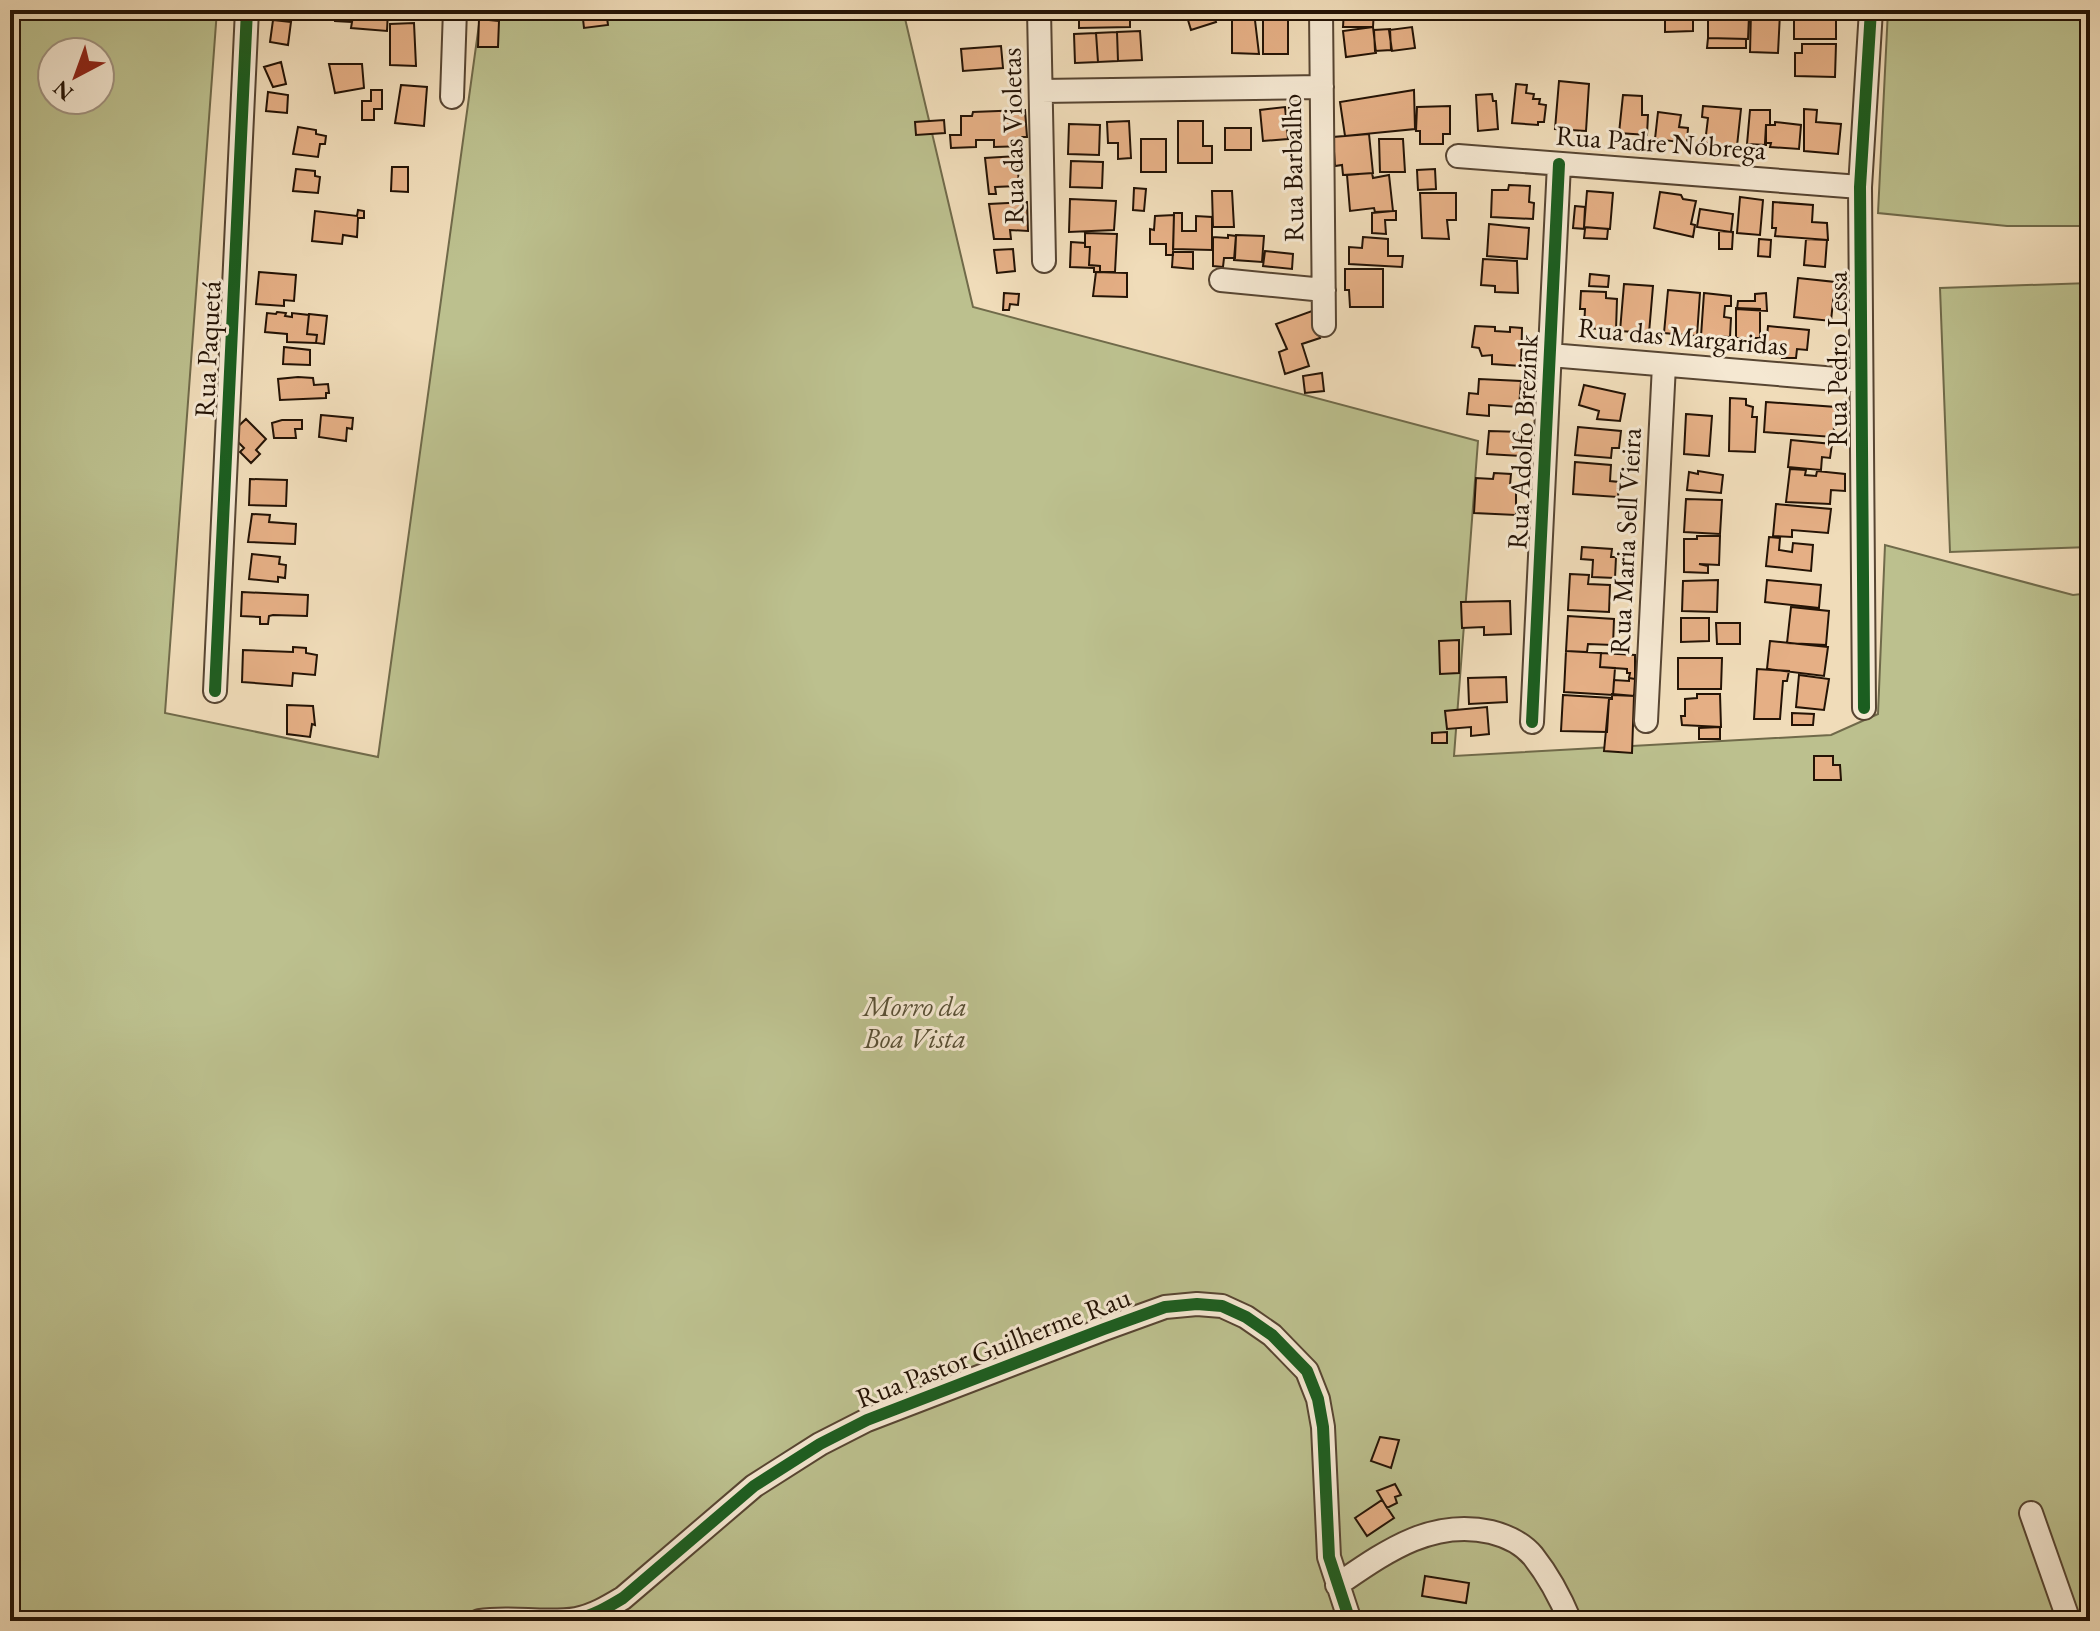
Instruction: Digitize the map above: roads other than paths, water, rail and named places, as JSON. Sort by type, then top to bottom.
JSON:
[{"type":"street","name":"Rua Paquetá","points":[[215,691],[247,10]]},
{"type":"street","points":[[452,97],[455,10]]},
{"type":"street","name":"Rua das Violetas","points":[[1039,10],[1044,261]]},
{"type":"street","name":"Rua Barbalho","points":[[1321,10],[1324,325]]},
{"type":"street","name":"Rua Pedro Lessa","points":[[1864,708],[1860,187],[1871,10]]},
{"type":"street","points":[[1041,91],[1322,87]]},
{"type":"street","name":"Rua Padre Nóbrega","points":[[1458,156],[1860,187]]},
{"type":"street","name":"Rua Adolfo Brezink","points":[[1532,722],[1559,164]]},
{"type":"street","points":[[1221,280],[1324,290]]},
{"type":"street","name":"Rua das Margaridas","points":[[1550,355],[1860,381]]},
{"type":"street","name":"Rua Maria Sell Vieira","points":[[1646,721],[1664,365]]},
{"type":"street","name":"Rua Pastor Guilherme Rau","points":[[479,1621],[575,1619],[604,1609],[623,1598],[754,1486],[820,1444],[867,1420],[1116,1324],[1165,1307],[1197,1304],[1222,1306],[1246,1317],[1272,1335],[1307,1371],[1318,1399],[1323,1427],[1327,1537],[1337,1585],[1350,1621]]},
{"type":"street","points":[[2031,1513],[2069,1621]]},
{"type":"street","points":[[1337,1585],[1410,1539],[1441,1530],[1473,1528],[1509,1537],[1532,1555],[1570,1621]]},
{"type":"park label","name":"Morro da Boa Vista","points":[[915,1022]]}]
